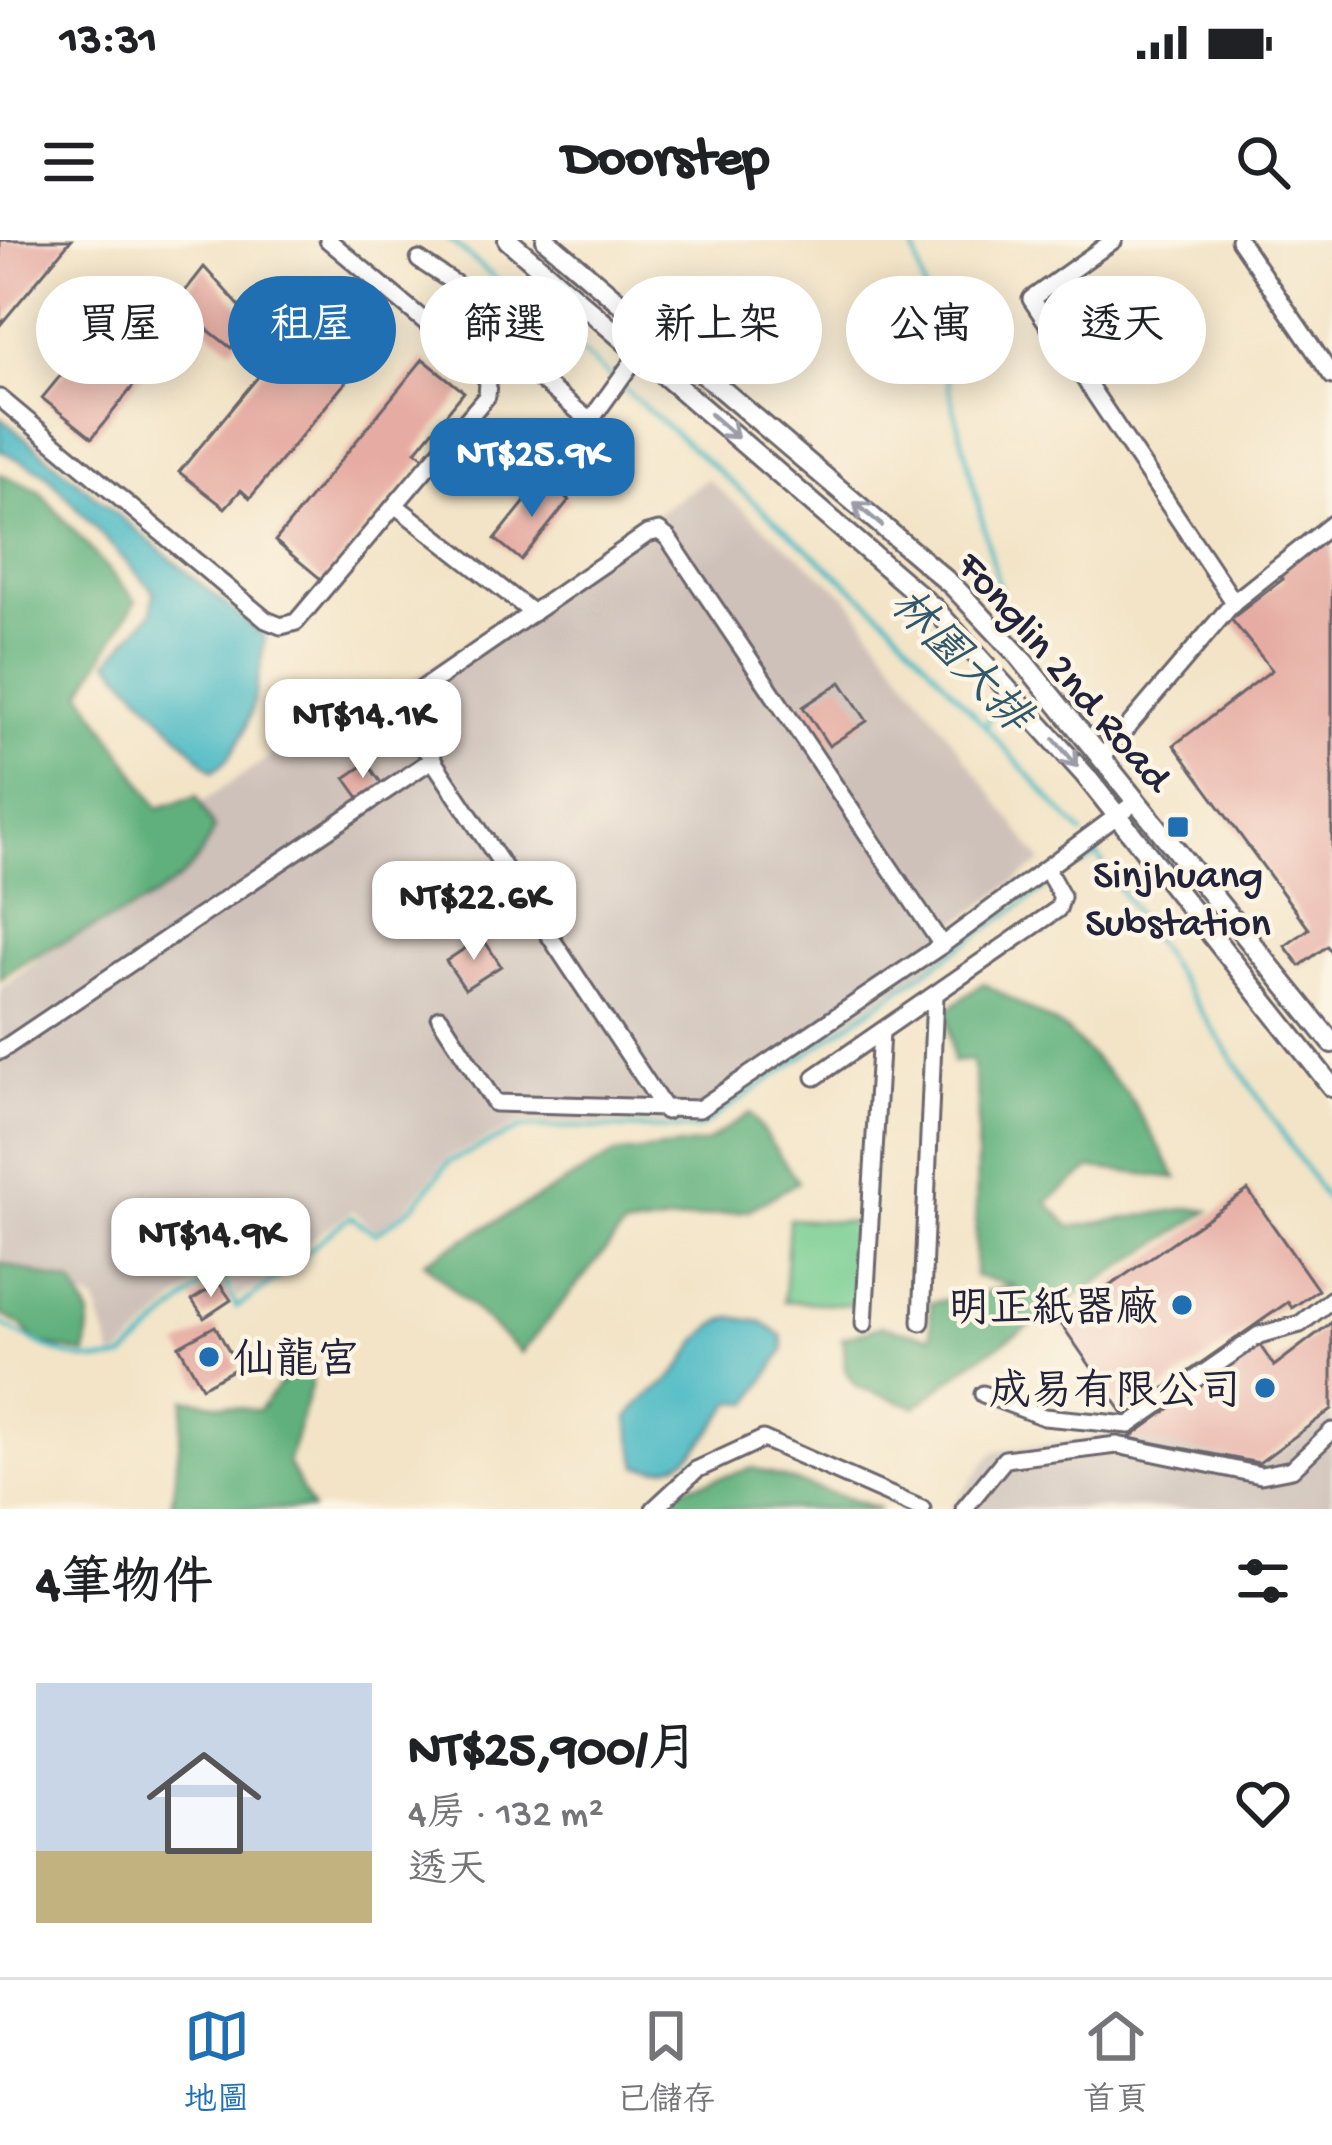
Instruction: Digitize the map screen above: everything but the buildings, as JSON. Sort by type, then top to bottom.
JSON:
[{"type":"main road","name":"Fonglin 2nd Road","points":[[508,240],[612,338]]},
{"type":"main road","name":"Fonglin 2nd Road","points":[[545,240],[612,297]]},
{"type":"main road","name":"Fonglin 2nd Road","points":[[664,384],[934,608],[1001,676],[1332,1087]]},
{"type":"main road","name":"Fonglin 2nd Road","points":[[715,384],[953,586],[1102,758],[1332,1043]]},
{"type":"street","points":[[0,398],[266,620],[281,626],[296,622],[487,396],[488,382],[478,366],[328,240]]},
{"type":"street","points":[[1114,240],[1031,298],[1234,602]]},
{"type":"street","points":[[1239,240],[1332,376]]},
{"type":"street","points":[[418,260],[477,298],[471,322],[590,421],[617,384]]},
{"type":"street","points":[[395,505],[533,613]]},
{"type":"street","points":[[1102,758],[1234,602],[1332,524]]},
{"type":"street","points":[[666,1111],[433,759],[411,718],[422,689],[647,535],[659,532],[668,538],[942,945]]},
{"type":"street","points":[[0,1051],[433,759]]},
{"type":"street","points":[[440,1018],[495,1103],[666,1111],[699,1108],[942,945],[1137,801]]},
{"type":"street","points":[[815,1077],[1058,910],[1062,898],[1047,870]]},
{"type":"street","points":[[921,1322],[935,995]]},
{"type":"street","points":[[864,1324],[881,1032]]},
{"type":"street","points":[[983,1394],[1043,1417],[1129,1425],[1259,1335],[1300,1324],[1332,1299]]},
{"type":"street","points":[[964,1509],[1005,1459],[1117,1445],[1261,1475],[1292,1469],[1332,1431]]},
{"type":"street","points":[[654,1509],[696,1470],[763,1439],[922,1509]]},
{"type":"shaded area","points":[[707,479],[846,596],[1042,862],[951,927],[961,943],[694,1124],[522,1122],[448,1158],[409,1205],[376,1231],[353,1210],[312,1239],[273,1281],[236,1298],[220,1260],[120,1355],[113,1357],[95,1301],[0,1277],[0,988],[38,959],[36,943],[105,869],[298,737],[317,696],[339,709],[373,687],[382,701]]},
{"type":"shaded area","points":[[1332,1415],[1332,1509],[950,1509],[993,1452],[1117,1433],[1262,1465]]},
{"type":"green space","points":[[0,474],[39,491],[136,601],[82,692],[158,808],[197,796],[214,829],[193,866],[168,887],[0,979]]},
{"type":"green space","points":[[983,983],[1066,1030],[1128,1094],[1177,1178],[1091,1168],[1047,1202],[1070,1227],[1190,1208],[1209,1211],[971,1363],[916,1407],[858,1387],[845,1370],[842,1338],[882,1326],[931,1337],[931,1303],[1016,1286],[975,1276],[978,1099],[972,1060],[953,1062],[947,1010]]},
{"type":"green space","points":[[750,1113],[798,1182],[749,1210],[623,1229],[521,1353],[424,1262],[615,1154],[705,1143]]},
{"type":"green space","points":[[789,1219],[862,1223],[857,1305],[784,1301]]},
{"type":"green space","points":[[0,1263],[74,1284],[90,1317],[86,1354],[37,1343],[21,1325],[0,1314]]},
{"type":"green space","points":[[307,1352],[312,1383],[288,1463],[312,1509],[171,1509],[185,1399],[258,1411]]},
{"type":"green space","points":[[753,1468],[880,1509],[674,1509],[676,1490]]},
{"type":"water","points":[[0,417],[265,637],[245,729],[226,761],[213,772],[109,661],[152,612],[154,592],[45,473],[0,450]]},
{"type":"water","points":[[731,1317],[762,1322],[782,1336],[784,1350],[750,1403],[733,1402],[682,1461],[655,1468],[638,1466],[628,1419],[672,1377],[707,1331]]},
{"type":"waterway","name":"林園大排","points":[[450,240],[612,378]]},
{"type":"waterway","points":[[912,240],[1005,611]]},
{"type":"waterway","name":"林園大排","points":[[622,387],[889,620],[1082,834]]},
{"type":"waterway","points":[[987,726],[992,696]]},
{"type":"waterway","name":"林園大排","points":[[1089,843],[1332,1208]]},
{"type":"waterway","points":[[1081,865],[1097,855]]},
{"type":"waterway","points":[[0,1323],[75,1357],[124,1358],[220,1269],[236,1307],[351,1217],[376,1234],[415,1205],[449,1162],[523,1127],[698,1129],[1044,889]]},
{"type":"place","name":"Sinjhuang Substation","points":[[1178,827]]},
{"type":"place","name":"明正紙器廠","points":[[1182,1305]]},
{"type":"place","name":"仙龍宮","points":[[209,1357]]},
{"type":"place","name":"成易有限公司","points":[[1265,1388]]}]
